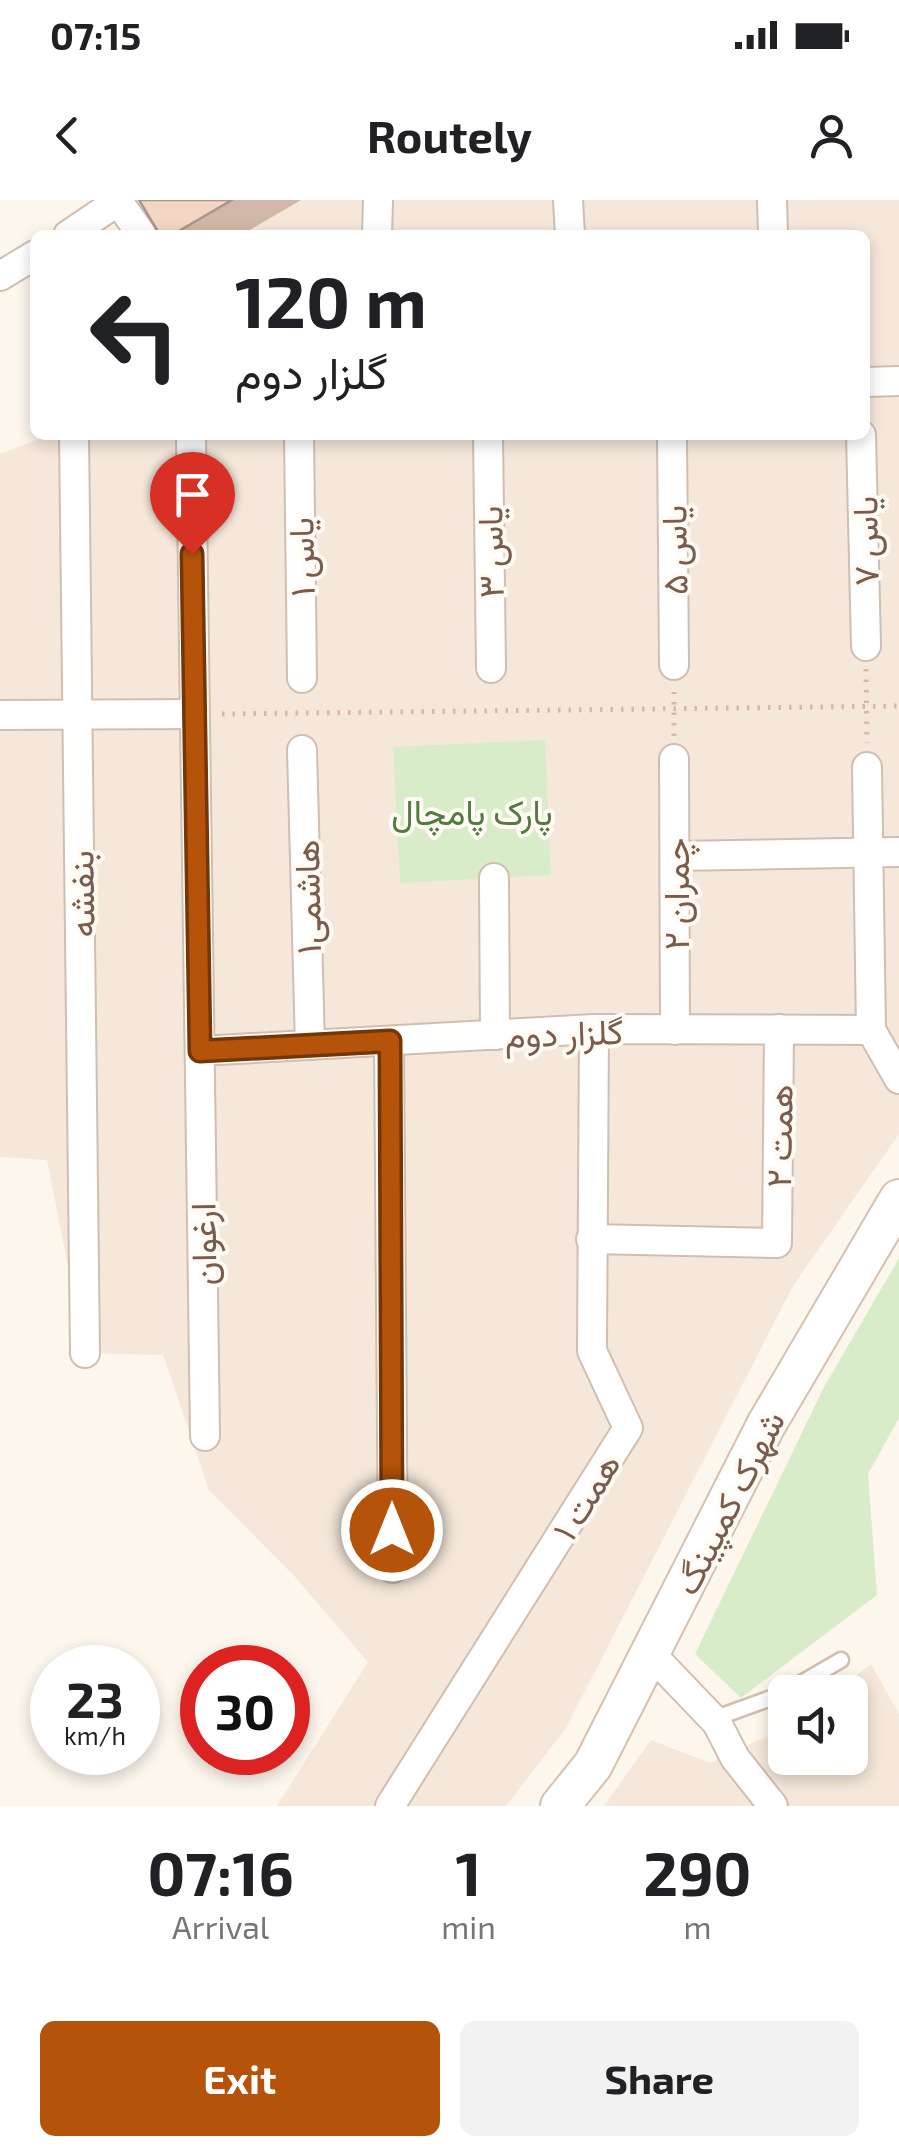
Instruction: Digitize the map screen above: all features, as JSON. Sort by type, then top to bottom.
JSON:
[{"type":"street","points":[[77,230],[118,200],[139,230]]},
{"type":"street","points":[[378,200],[378,230]]},
{"type":"street","points":[[568,200],[570,230]]},
{"type":"street","points":[[772,200],[773,230]]},
{"type":"street","points":[[0,276],[30,258]]},
{"type":"street","points":[[870,382],[899,381]]},
{"type":"street","name":"بنفشه","points":[[74,440],[85,1353]]},
{"type":"street","name":"ارغوان","points":[[191,440],[205,1436]]},
{"type":"street","name":"یاس ۱","points":[[299,440],[302,678]]},
{"type":"street","name":"یاس ۳","points":[[488,440],[491,668]]},
{"type":"street","name":"یاس ۵","points":[[672,440],[674,665]]},
{"type":"street","name":"یاس ۷","points":[[862,440],[866,646]]},
{"type":"street","points":[[0,715],[194,714]]},
{"type":"street","name":"هاشمی۱","points":[[302,750],[310,1045]]},
{"type":"street","name":"چمران ۲","points":[[674,759],[675,1030]]},
{"type":"street","points":[[867,767],[871,1030],[899,1080]]},
{"type":"street","points":[[675,856],[899,852]]},
{"type":"street","points":[[494,878],[495,1035]]},
{"type":"street","name":"همت ۲","points":[[591,1240],[777,1243],[779,1028]]},
{"type":"street","name":"گلزار دوم","points":[[200,1051],[594,1029],[871,1030]]},
{"type":"street","name":"همت ۱","points":[[390,1806],[628,1428],[592,1351],[594,1029]]},
{"type":"street","points":[[390,1041],[392,1568]]},
{"type":"street","name":"شهرک کمپینگ","points":[[560,1806],[593,1764],[766,1425],[899,1199]]},
{"type":"street","points":[[650,1653],[713,1719],[734,1758],[773,1806]]},
{"type":"lane","points":[[816,1675],[841,1660]]},
{"type":"lane","points":[[713,1719],[768,1699]]},
{"type":"path","points":[[866,646],[867,767]]},
{"type":"path","points":[[674,665],[674,759]]},
{"type":"path","points":[[302,678],[302,716]]},
{"type":"path","points":[[194,714],[302,716],[899,706]]},
{"type":"shaded area","points":[[192,200],[899,200],[899,1134],[793,1286],[566,1728],[506,1806],[277,1806],[297,1775],[310,1775],[310,1754],[368,1662],[296,1578],[209,1490],[163,1355],[85,1353],[47,1160],[0,1157],[0,454],[36,440],[870,440],[870,230],[143,230]]},
{"type":"shaded area","points":[[871,1664],[899,1714],[899,1806],[604,1806],[651,1740],[710,1763],[768,1736],[768,1775],[868,1775],[868,1675],[857,1675]]},
{"type":"green space","name":"پارک پامچال","points":[[545,740],[551,875],[400,883],[393,747]]},
{"type":"green space","points":[[899,1258],[899,1418],[868,1474],[877,1595],[741,1698],[695,1654],[823,1389]]},
{"type":"building","points":[[139,200],[232,200],[181,230],[157,230]]},
{"type":"route","points":[[192,554],[200,1051],[390,1041],[392,1530]]}]
